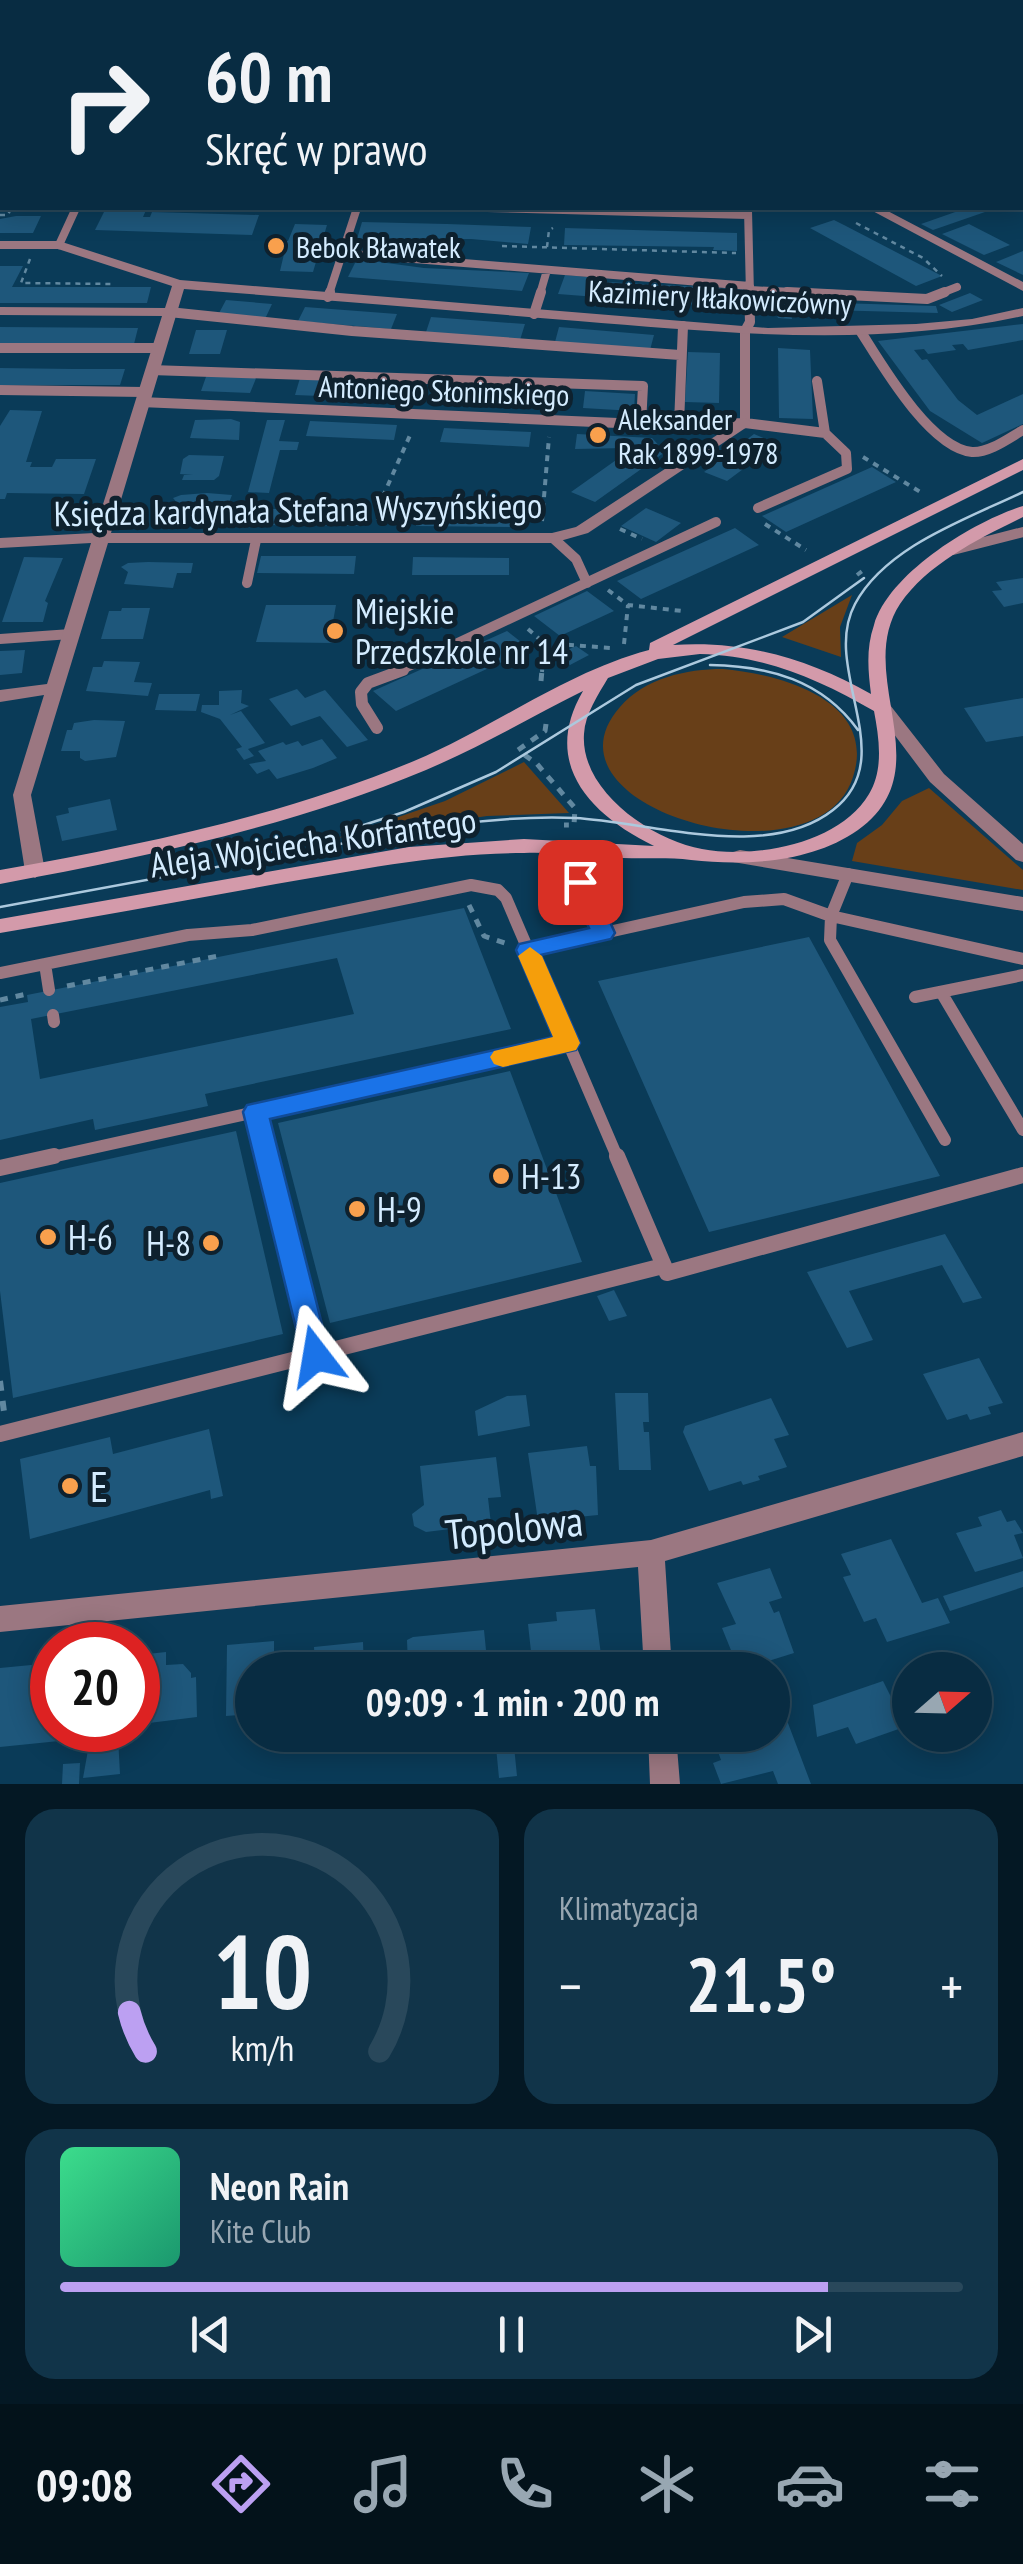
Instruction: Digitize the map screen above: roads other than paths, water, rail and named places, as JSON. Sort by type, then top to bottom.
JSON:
[{"type":"main road","points":[[1023,464],[630,650],[601,675],[584,706],[574,738],[587,785],[600,801],[633,823],[698,855],[738,857],[782,852],[820,841],[862,818],[881,793],[891,766],[876,663],[884,617],[907,588],[951,551],[972,535],[1023,511]]},
{"type":"main road","points":[[630,650],[766,654],[820,672],[884,709]]},
{"type":"main road","name":"Aleja Wojciecha Korfantego","points":[[0,877],[208,836],[320,804],[419,766],[601,675]]},
{"type":"main road","name":"Aleja Wojciecha Korfantego","points":[[0,926],[409,854],[524,846],[698,855]]},
{"type":"street","points":[[877,210],[1023,286]]},
{"type":"street","name":"Kazimiery Iłłakowiczówny","points":[[0,245],[59,245],[178,284],[745,331],[862,332],[972,323],[1023,312]]},
{"type":"street","points":[[35,871],[22,795],[178,284]]},
{"type":"street","points":[[0,311],[169,312]]},
{"type":"street","name":"Księdza kardynała Stefana Wyszyńskiego","points":[[0,543],[100,538],[547,536],[582,530],[745,424]]},
{"type":"street","points":[[0,696],[55,688]]},
{"type":"street","points":[[884,709],[937,778],[1023,854]]},
{"type":"street","points":[[738,857],[1023,904]]},
{"type":"street","name":"Topolowa","points":[[0,1619],[651,1553],[1023,1444]]},
{"type":"street","points":[[651,1553],[657,1652]]},
{"type":"street","points":[[663,1752],[666,1784]]},
{"type":"lane","points":[[59,245],[75,210]]},
{"type":"lane","points":[[328,297],[356,210]]},
{"type":"lane","points":[[661,210],[748,211],[750,322],[745,331],[745,424]]},
{"type":"lane","name":"Kazimiery Iłłakowiczówny","points":[[340,253],[928,299],[953,284]]},
{"type":"lane","name":"Kazimiery Iłłakowiczówny","points":[[534,314],[547,270]]},
{"type":"lane","points":[[169,312],[278,325],[680,356]]},
{"type":"lane","points":[[679,424],[683,326]]},
{"type":"lane","points":[[862,332],[896,388],[936,430],[964,449],[978,452],[1023,430]]},
{"type":"lane","points":[[0,348],[158,348]]},
{"type":"lane","points":[[151,370],[643,386],[641,424]]},
{"type":"lane","points":[[758,514],[847,469],[846,453],[825,433],[817,381]]},
{"type":"lane","name":"Antoniego Słonimskiego","points":[[0,390],[641,424],[745,424],[825,433]]},
{"type":"lane","points":[[376,728],[362,704],[361,692],[368,683],[716,522]]},
{"type":"lane","points":[[951,551],[1023,532]]},
{"type":"lane","points":[[547,536],[576,558],[591,582]]},
{"type":"lane","points":[[247,583],[256,540]]},
{"type":"lane","points":[[0,639],[71,634]]},
{"type":"lane","points":[[848,874],[832,916],[830,940],[945,1140]]},
{"type":"lane","points":[[580,882],[603,933]]},
{"type":"lane","points":[[0,973],[188,935],[252,930],[471,885],[498,890],[506,898],[666,1274],[1023,1175]]},
{"type":"lane","points":[[527,950],[768,900],[803,903],[832,916],[1023,959]]},
{"type":"lane","points":[[44,964],[48,990]]},
{"type":"lane","points":[[915,998],[1023,975]]},
{"type":"lane","points":[[941,992],[1022,1126]]},
{"type":"lane","points":[[0,1168],[568,1043]]},
{"type":"lane","points":[[256,1112],[316,1356]]},
{"type":"lane","points":[[3,1433],[663,1266]]},
{"type":"tram line","points":[[0,907],[401,833],[505,819],[575,818],[742,836],[776,834],[806,825],[833,810],[852,789],[861,765],[861,739],[846,656],[847,629],[855,604],[886,566],[907,550],[1023,492]]},
{"type":"tram line","points":[[342,832],[404,812],[496,772],[636,685],[803,622],[864,578]]},
{"type":"tram line","points":[[710,665],[753,669],[793,679],[828,699],[858,730]]},
{"type":"place","name":"Bebok Bławatek","points":[[276,246]]},
{"type":"place","name":"Aleksander Rak 1899-1978","points":[[598,435]]},
{"type":"place","name":"Miejskie Przedszkole nr 14","points":[[335,631]]},
{"type":"place","name":"H-13","points":[[501,1176]]},
{"type":"place","name":"H-9","points":[[357,1209]]},
{"type":"place","name":"H-6","points":[[48,1237]]},
{"type":"place","name":"H-8","points":[[211,1243]]},
{"type":"place","name":"E","points":[[70,1486]]}]
